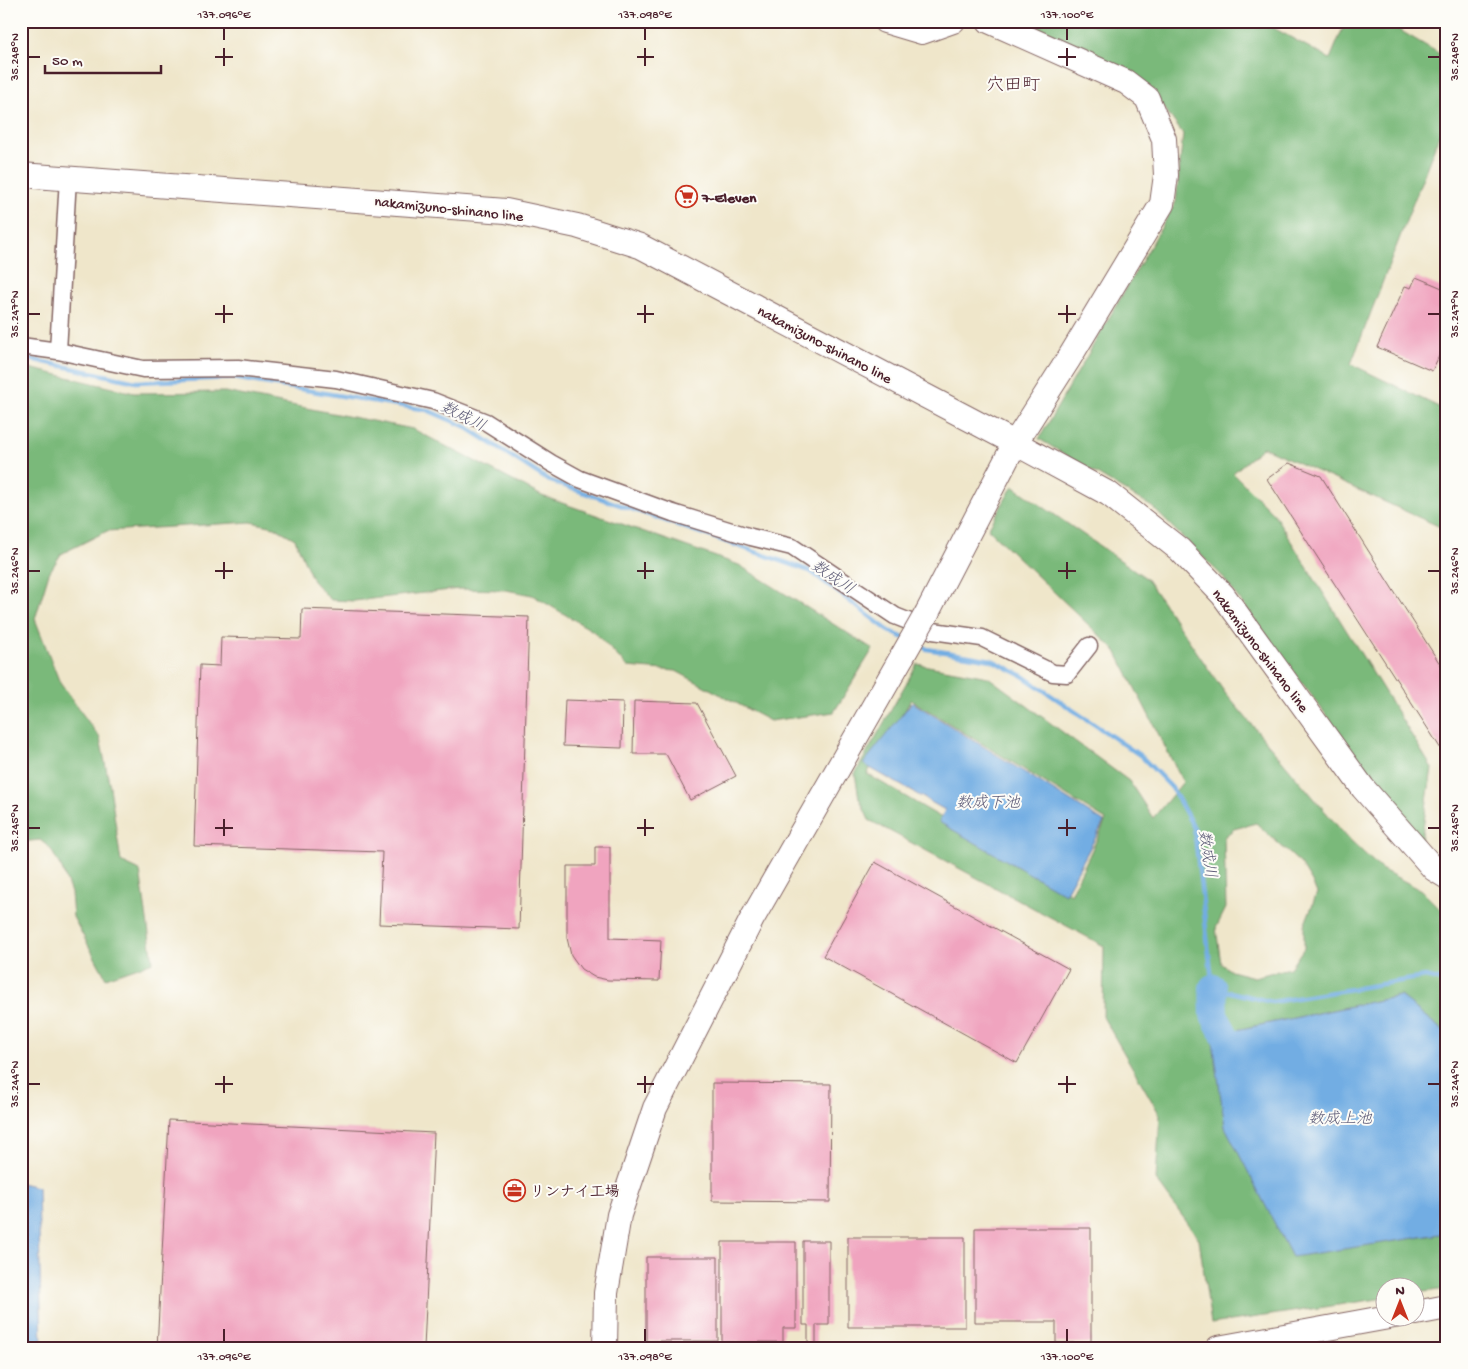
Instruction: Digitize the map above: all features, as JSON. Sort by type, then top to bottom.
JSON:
[{"type":"street","points":[[885,21],[922,32],[954,21]]},
{"type":"street","points":[[605,1348],[606,1293],[619,1215],[655,1108],[752,918],[927,613],[1015,443],[1068,360],[1162,204],[1166,175],[1164,139],[1147,98],[1126,82],[989,21]]},
{"type":"street","name":"nakamizuno-shinano line","points":[[21,174],[506,211],[577,226],[640,246],[1109,494],[1180,550],[1223,595],[1363,788],[1434,869],[1447,877]]},
{"type":"street","points":[[58,351],[68,178]]},
{"type":"street","points":[[21,346],[58,351],[143,369],[238,368],[336,379],[433,401],[486,422],[580,479],[673,513],[792,547],[895,616],[934,631],[982,638],[1052,674],[1067,674],[1089,646]]},
{"type":"street","points":[[1426,1311],[1447,1307]]},
{"type":"street","points":[[1218,1348],[1376,1319]]},
{"type":"green space","points":[[1021,21],[1261,21],[1330,59],[1346,21],[1384,21],[1447,58],[1447,115],[1351,364],[1447,411],[1447,530],[1263,447],[1233,473],[1274,514],[1432,768],[1421,841],[1221,575],[1152,507],[1039,439],[1176,202],[1183,134],[1149,87]]},
{"type":"green space","points":[[21,366],[134,393],[225,392],[413,429],[542,496],[739,565],[873,649],[834,712],[770,721],[676,671],[628,667],[593,631],[532,595],[506,590],[459,589],[354,601],[331,600],[313,581],[295,539],[274,527],[251,522],[107,531],[61,554],[49,573],[35,619],[60,683],[100,738],[110,787],[121,862],[140,871],[153,962],[106,978],[73,917],[71,893],[62,869],[50,848],[40,840],[21,842]]},
{"type":"green space","points":[[1013,486],[1146,578],[1225,693],[1346,836],[1381,869],[1421,890],[1447,916],[1447,1034],[1400,996],[1212,1035],[1292,1256],[1447,1233],[1447,1289],[1426,1292],[1426,1276],[1376,1276],[1376,1299],[1211,1324],[1199,1239],[1156,1180],[1160,1115],[1103,1017],[1104,946],[869,820],[859,798],[855,774],[917,664],[988,677],[1129,781],[1153,818],[1183,782],[1116,651],[988,529]],"holes":[[[911,700],[1106,820],[1071,894],[867,774]],[[1256,823],[1301,864],[1317,893],[1304,926],[1304,948],[1290,968],[1254,977],[1231,971],[1221,964],[1216,928],[1226,908],[1224,837],[1234,829]]]},
{"type":"water","name":"数成下池","points":[[912,702],[1104,822],[1065,894],[939,822],[945,810],[863,764]]},
{"type":"water","name":"数成上池","points":[[1400,996],[1447,1034],[1447,1233],[1292,1257],[1225,1127],[1212,1035]]},
{"type":"water","points":[[21,1183],[38,1187],[42,1348],[21,1348]]},
{"type":"building","points":[[1416,277],[1447,290],[1447,339],[1432,371],[1377,347],[1405,286],[1411,288]]},
{"type":"building","points":[[1289,463],[1321,476],[1447,675],[1447,745],[1441,749],[1267,479]]},
{"type":"building","points":[[302,609],[529,617],[519,929],[379,924],[382,852],[194,846],[200,665],[220,666],[221,637],[301,639]]},
{"type":"building","points":[[565,700],[623,702],[622,748],[563,746]]},
{"type":"building","points":[[634,701],[697,703],[736,776],[690,800],[666,754],[633,754]]},
{"type":"building","points":[[595,847],[610,847],[610,938],[661,940],[659,981],[608,980],[594,977],[581,969],[571,955],[567,938],[567,866],[595,866]]},
{"type":"building","points":[[875,862],[1069,969],[1017,1063],[823,956]]},
{"type":"building","points":[[712,1083],[831,1084],[830,1202],[712,1201]]},
{"type":"building","points":[[169,1120],[434,1133],[424,1348],[157,1348]]},
{"type":"building","points":[[975,1228],[1091,1228],[1091,1343],[1056,1343],[1056,1322],[975,1322]]},
{"type":"building","points":[[848,1237],[965,1237],[965,1327],[848,1327]]},
{"type":"building","points":[[803,1241],[829,1241],[829,1325],[816,1325],[816,1345],[808,1345],[808,1325],[803,1325]]},
{"type":"building","points":[[722,1242],[796,1242],[796,1328],[783,1328],[783,1342],[722,1342]]},
{"type":"building","points":[[646,1257],[718,1257],[718,1341],[646,1341]]},
{"type":"waterway","name":"数成川","points":[[21,357],[136,382],[233,378],[427,410],[466,427],[548,480],[810,571],[889,631],[904,638]]},
{"type":"waterway","name":"数成川","points":[[917,644],[927,649],[992,660],[1021,675],[1141,756],[1172,788],[1194,828],[1213,988],[1272,1002],[1425,977],[1447,982]]},
{"type":"waterway","points":[[1213,988],[1214,1015],[1238,1060]]},
{"type":"place","name":"7-Eleven","points":[[686,197]]},
{"type":"place","name":"リンナイ工場","points":[[514,1191]]},
{"type":"district","name":"穴田町","points":[[1013,84]]}]
